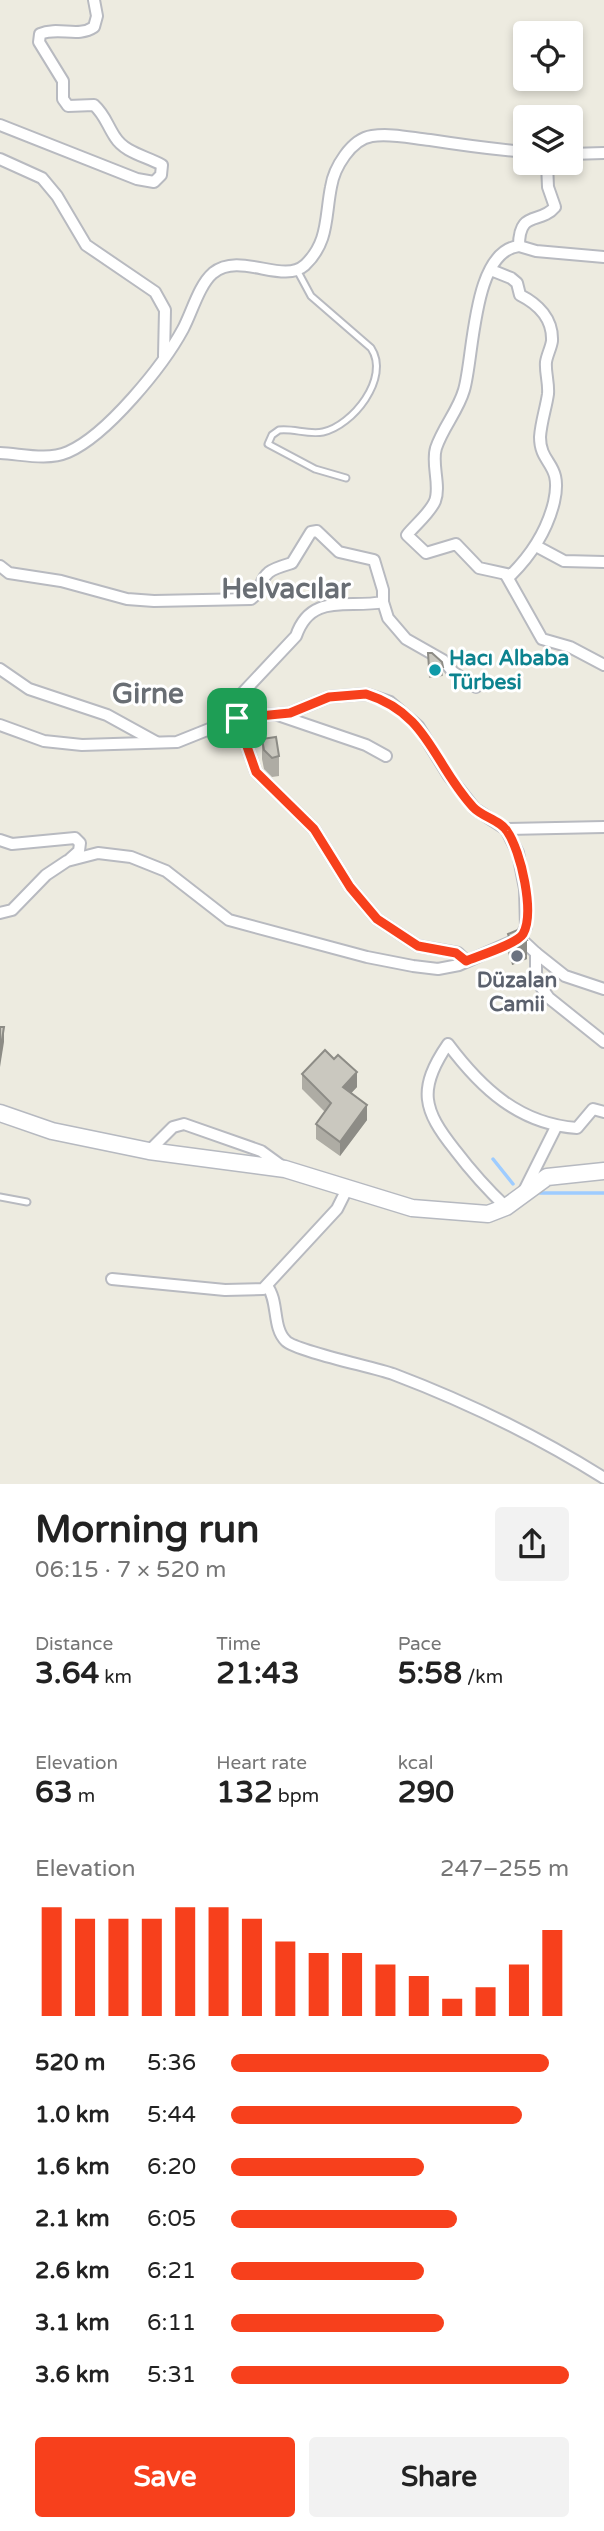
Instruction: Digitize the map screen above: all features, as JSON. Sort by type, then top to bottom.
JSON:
[{"type":"street","points":[[0,125],[137,179],[154,182],[161,175],[162,165],[129,151],[116,138],[105,114],[94,105],[68,106],[63,99],[63,82],[39,41],[40,34],[48,31],[85,33],[94,27],[97,16],[94,0]]},
{"type":"street","points":[[0,453],[49,457],[69,452],[137,394],[182,331],[212,274],[226,266],[244,265],[297,270],[320,248],[337,167],[351,148],[369,136],[393,135],[513,150]]},
{"type":"street","points":[[583,154],[604,153]]},
{"type":"street","points":[[0,159],[42,178],[58,196],[86,245],[155,292],[165,310],[164,356]]},
{"type":"street","points":[[519,246],[519,232],[523,224],[555,209],[548,175]]},
{"type":"street","points":[[491,270],[511,278],[517,283],[520,296],[534,302],[542,311],[552,340],[546,363],[549,391],[540,437],[542,453],[554,468],[557,481],[554,503],[532,555],[511,575],[479,568],[456,544],[426,553],[407,535],[435,503],[435,449],[457,410],[465,387],[482,289],[491,270],[499,257],[519,246],[536,251],[604,257]]},
{"type":"street","points":[[0,566],[9,573],[61,581],[127,599],[251,599],[259,592],[262,579],[268,571],[292,564],[305,546],[307,537],[317,531],[340,552],[374,560],[388,618],[406,639],[443,660],[453,672],[476,687]]},
{"type":"street","points":[[536,546],[564,561],[604,562]]},
{"type":"street","points":[[506,575],[542,639],[570,647],[604,665]]},
{"type":"street","points":[[383,602],[365,606],[343,603],[316,608],[300,622],[296,636],[236,701],[237,718],[256,772],[314,829],[350,887],[377,919],[418,946],[456,953],[466,961]]},
{"type":"street","points":[[0,669],[29,689],[107,715],[159,743]]},
{"type":"street","points":[[0,725],[44,741],[82,746],[177,742],[237,718],[290,713],[329,697],[366,694],[390,702],[418,726],[449,776],[475,809],[506,829],[518,853],[526,888],[526,927],[520,938],[438,970],[256,929],[229,920],[166,872],[131,857],[98,853],[67,861]]},
{"type":"street","points":[[277,715],[366,745],[386,756]]},
{"type":"street","points":[[506,829],[604,827]]},
{"type":"street","points":[[0,840],[12,844],[75,838],[80,843],[79,851],[46,874],[12,910],[0,913]]},
{"type":"street","points":[[520,938],[565,976],[604,989]]},
{"type":"street","points":[[536,953],[536,980],[549,998],[604,1042]]},
{"type":"street","points":[[506,1207],[476,1178],[432,1120],[428,1087],[431,1071],[448,1044],[474,1078],[497,1099],[556,1126],[577,1128],[593,1109],[604,1112]]},
{"type":"street","points":[[0,1113],[52,1131],[149,1151],[285,1169],[412,1208],[488,1214],[506,1207],[547,1177],[604,1171]]},
{"type":"street","points":[[149,1151],[173,1127],[184,1124],[261,1151],[285,1169]]},
{"type":"street","points":[[522,1195],[556,1126]]},
{"type":"street","points":[[112,1279],[259,1291],[267,1286],[337,1209],[347,1189]]},
{"type":"street","points":[[267,1286],[274,1300],[280,1332],[293,1346],[391,1374],[438,1392],[542,1440],[604,1478]]},
{"type":"lane","points":[[297,270],[311,296],[371,348],[376,356],[378,373],[367,397],[334,428],[314,433],[279,430],[272,435],[268,444],[322,472],[346,478]]},
{"type":"lane","points":[[0,1197],[27,1202]]},
{"type":"building","points":[[428,653],[432,653],[442,662],[443,667],[429,668]]},
{"type":"building","points":[[276,737],[279,756],[272,758],[264,750],[262,739]]},
{"type":"building","points":[[520,929],[527,940],[512,945],[508,934]]},
{"type":"building","points":[[0,1027],[4,1027],[0,1052]]},
{"type":"building","points":[[325,1050],[334,1059],[338,1055],[357,1072],[343,1087],[367,1105],[340,1142],[316,1124],[331,1103],[302,1074]]},
{"type":"waterway","points":[[493,1159],[513,1184]]},
{"type":"waterway","points":[[540,1193],[604,1193]]},
{"type":"place","name":"Hacı Albaba Türbesi","points":[[435,670]]},
{"type":"place","name":"Düzalan Camii","points":[[517,956]]},
{"type":"district","name":"Helvacılar","points":[[286,589]]},
{"type":"district","name":"Girne","points":[[148,694]]},
{"type":"route","points":[[366,694],[390,702],[418,726],[449,776],[475,809],[506,829],[518,853],[526,888],[526,927],[520,938],[466,961],[456,953],[431,951],[418,946],[377,919],[350,887],[314,829],[256,772],[237,718],[290,713],[329,697],[366,694]]}]
